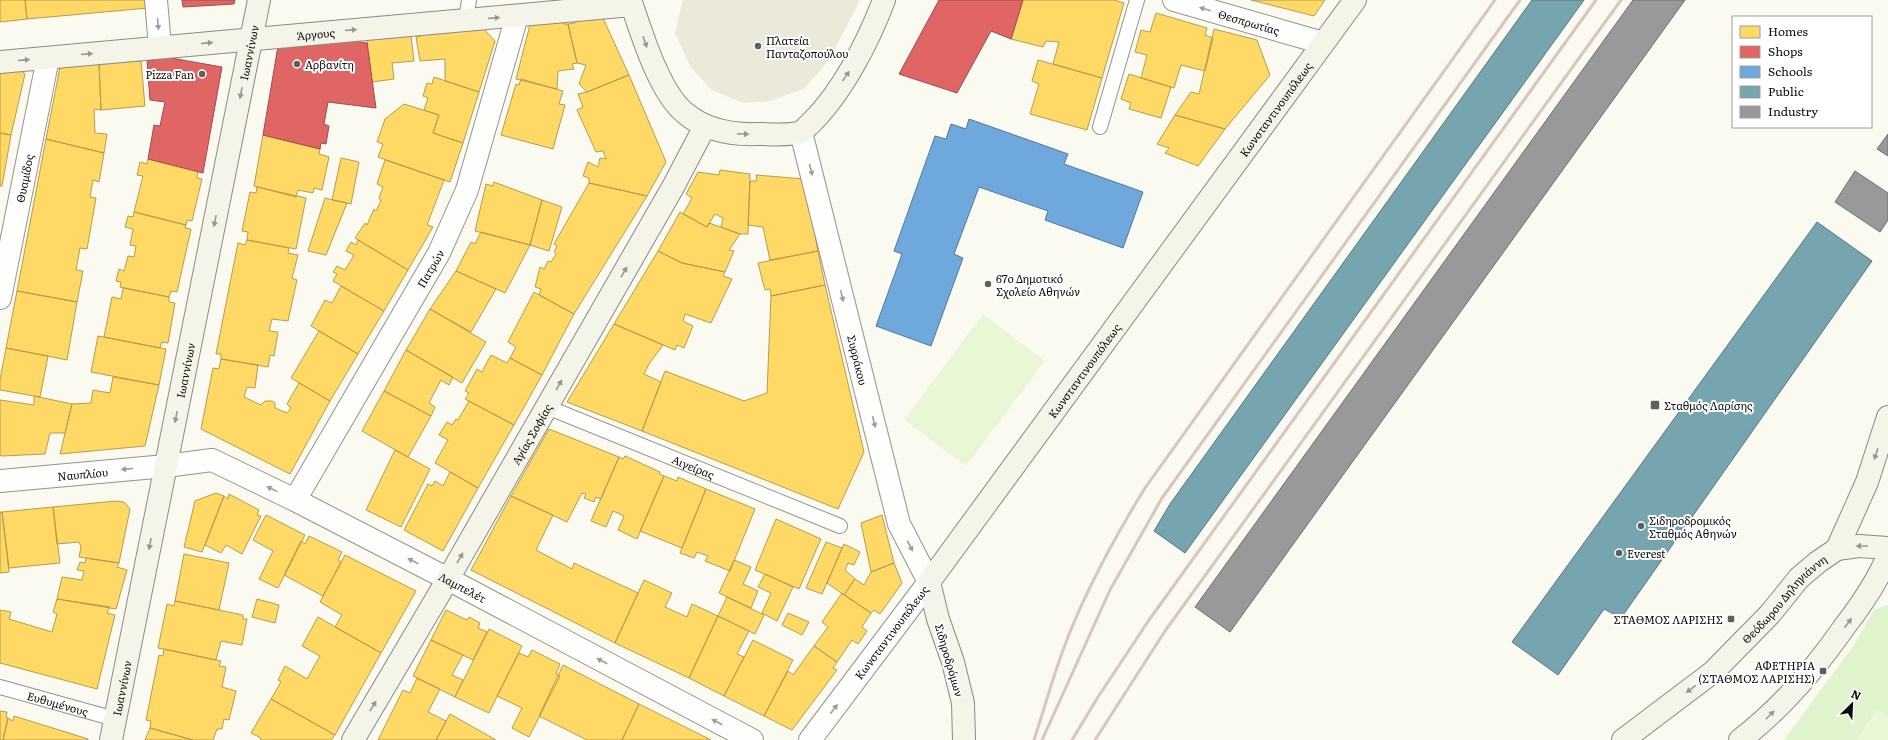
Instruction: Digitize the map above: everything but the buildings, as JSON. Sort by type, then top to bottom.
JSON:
[{"type":"street","points":[[156,0],[160,47]]},
{"type":"street","name":"Ιωαννίνων","points":[[111,740],[259,0]]},
{"type":"street","points":[[633,3],[646,46],[668,92],[684,112],[705,126],[739,135],[801,132],[819,115],[849,72],[884,0]]},
{"type":"street","name":"Θεσπρωτίας","points":[[1174,0],[1323,43]]},
{"type":"street","name":"Κωνσταντινουπόλεως","points":[[810,740],[928,582],[1355,0]]},
{"type":"street","name":"Άργους","points":[[0,62],[252,39],[468,10],[517,16],[562,6],[633,3]]},
{"type":"street","name":"Πατρών","points":[[295,500],[440,253],[467,190],[517,16]]},
{"type":"street","name":"Θυαμίδος","points":[[0,298],[48,58]]},
{"type":"street","name":"Αγίας Σοφίας","points":[[353,740],[448,579],[673,186],[705,126]]},
{"type":"street","name":"Συρράκου","points":[[801,132],[899,524],[928,582]]},
{"type":"street","name":"Θεόδωρου Δηληγιάννη","points":[[1624,740],[1713,672],[1770,614],[1799,578],[1837,549],[1867,482],[1888,417]]},
{"type":"street","name":"Λαμπελέτ","points":[[166,466],[212,460],[295,500],[448,579],[752,740]]},
{"type":"street","name":"Ναυπλίου","points":[[0,481],[166,466]]},
{"type":"street","points":[[1837,549],[1859,546],[1888,548]]},
{"type":"street","points":[[1740,740],[1765,721],[1795,691],[1825,655],[1872,589],[1888,556]]},
{"type":"street","name":"Σιδηροδρόμων","points":[[928,582],[938,619],[953,662],[963,703],[964,740]]},
{"type":"lane","points":[[1100,127],[1137,0]]},
{"type":"lane","name":"Αιγείρας","points":[[547,406],[840,526]]},
{"type":"lane","name":"Ευθυμένους","points":[[0,687],[115,719]]},
{"type":"green space","points":[[983,314],[1045,361],[966,466],[904,420]]},
{"type":"green space","points":[[1888,605],[1888,740],[1784,740],[1854,645],[1874,610]]},
{"type":"green space","points":[[1877,709],[1888,717],[1888,740],[1856,740]]},
{"type":"shaded area","name":"Πλατεία Πανταζοπούλου","points":[[683,0],[860,0],[829,60],[805,88],[771,101],[743,103],[712,90],[691,68],[675,33]]},
{"type":"railway","points":[[1034,740],[1059,661],[1080,608],[1111,547],[1145,488],[1495,0]]},
{"type":"railway","points":[[1042,740],[1110,590],[1162,498],[1520,0]]},
{"type":"railway","points":[[1072,740],[1098,697],[1149,620],[1596,0]]},
{"type":"railway","points":[[1095,740],[1165,631],[1621,0]]},
{"type":"place","name":"Πλατεία Πανταζοπούλου","points":[[758,46]]},
{"type":"place","name":"Αρβανίτη","points":[[297,64]]},
{"type":"place","name":"Pizza Fan","points":[[202,74]]},
{"type":"place","name":"67ο Δημοτικό Σχολείο Αθηνών","points":[[988,284]]},
{"type":"place","name":"Σταθμός Λαρίσης","points":[[1655,405]]},
{"type":"place","name":"Σιδηροδρομικός Σταθμός Αθηνών","points":[[1641,526]]},
{"type":"place","name":"Everest","points":[[1619,553]]},
{"type":"place","name":"ΣΤΑΘΜΟΣ ΛΑΡΙΣΗΣ","points":[[1731,619]]},
{"type":"place","name":"ΑΦΕΤΗΡΙΑ (ΣΤΑΘΜΟΣ ΛΑΡΙΣΗΣ)","points":[[1823,671]]}]
